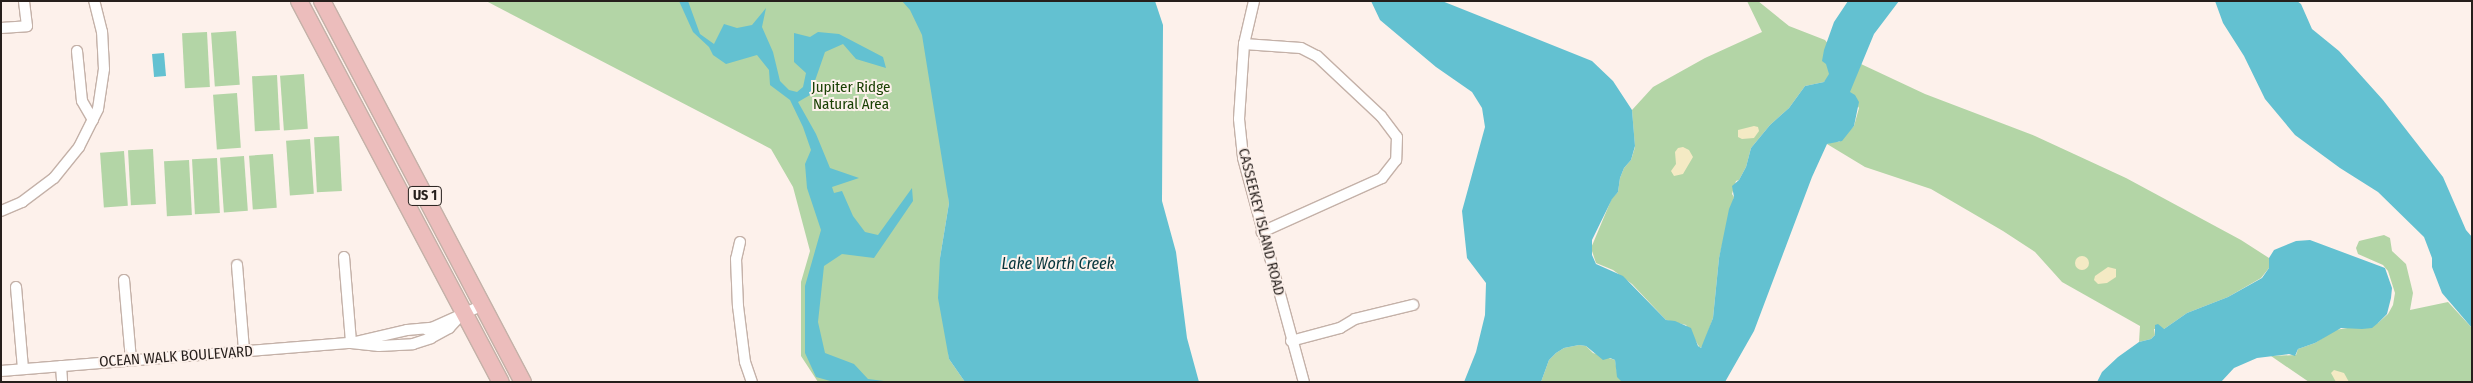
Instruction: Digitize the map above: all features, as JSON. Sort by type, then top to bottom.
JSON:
[{"type":"main road","name":"US 1","points":[[299,1],[501,382]]},
{"type":"main road","name":"US 1","points":[[322,1],[523,382]]},
{"type":"street","points":[[1,28],[27,26],[24,1]]},
{"type":"street","points":[[1,211],[22,202],[54,178],[79,147],[98,109],[104,69],[102,32],[94,1]]},
{"type":"street","name":"CASSEEKEY ISLAND ROAD","points":[[1254,1],[1244,44],[1239,119],[1243,158],[1291,341],[1304,382]]},
{"type":"street","points":[[1244,44],[1301,48],[1317,56],[1381,116],[1397,137],[1396,160],[1382,178],[1262,232]]},
{"type":"street","points":[[77,51],[82,101],[93,120]]},
{"type":"street","points":[[740,242],[736,259],[738,306],[745,362],[752,382]]},
{"type":"street","points":[[344,257],[351,343]]},
{"type":"street","points":[[237,265],[244,351]]},
{"type":"street","points":[[124,280],[130,360]]},
{"type":"street","points":[[16,287],[23,369]]},
{"type":"street","points":[[1291,341],[1340,328],[1355,319],[1413,305]]},
{"type":"street","name":"OCEAN WALK BOULEVARD","points":[[404,343],[464,312],[483,306]]},
{"type":"street","name":"OCEAN WALK BOULEVARD","points":[[351,343],[379,346],[404,343],[413,344],[431,338],[449,328],[464,312]]},
{"type":"street","name":"OCEAN WALK BOULEVARD","points":[[1,371],[351,343],[406,330],[432,328]]},
{"type":"street","points":[[60,366],[62,382]]},
{"type":"green space","name":"Jupiter Ridge Natural Area","points":[[486,1],[934,1],[949,203],[940,258],[949,359],[965,382],[818,382],[801,356],[801,282],[810,251],[793,187],[771,149]]},
{"type":"green space","points":[[1747,1],[1758,1],[1789,26],[1825,40],[1829,45],[1834,73],[1824,82],[1805,86],[1789,108],[1770,125],[1751,148],[1746,167],[1739,180],[1736,181],[1732,194],[1734,197],[1719,258],[1713,318],[1703,346],[1700,348],[1686,325],[1666,320],[1632,284],[1613,270],[1596,263],[1591,248],[1612,198],[1618,192],[1620,178],[1624,168],[1631,160],[1635,147],[1632,110],[1653,87],[1705,58],[1762,32]]},
{"type":"green space","points":[[236,31],[240,85],[215,87],[211,33]]},
{"type":"green space","points":[[207,32],[210,87],[185,88],[182,33]]},
{"type":"green space","points":[[1861,64],[1925,94],[2035,136],[2126,178],[2241,240],[2269,258],[2269,268],[2261,278],[2228,297],[2187,313],[2164,329],[2154,329],[2155,335],[2151,339],[2139,342],[2140,326],[2062,282],[2035,252],[2003,231],[1931,189],[1865,167],[1827,144],[1835,141],[1839,142],[1854,126],[1859,108],[1849,92]]},
{"type":"green space","points":[[304,74],[308,129],[284,131],[280,76]]},
{"type":"green space","points":[[277,75],[280,130],[255,131],[252,76]]},
{"type":"green space","points":[[237,93],[241,148],[217,150],[213,95]]},
{"type":"green space","points":[[339,136],[342,191],[317,192],[314,137]]},
{"type":"green space","points":[[310,139],[314,194],[290,196],[286,141]]},
{"type":"green space","points":[[153,149],[156,204],[131,205],[128,150]]},
{"type":"green space","points":[[124,151],[128,206],[104,208],[100,153]]},
{"type":"green space","points":[[273,154],[277,208],[253,210],[249,156]]},
{"type":"green space","points":[[244,156],[248,211],[224,213],[220,158]]},
{"type":"green space","points":[[217,158],[220,213],[195,214],[192,159]]},
{"type":"green space","points":[[189,160],[192,215],[167,216],[164,161]]},
{"type":"green space","points":[[2384,235],[2390,238],[2392,251],[2406,264],[2413,293],[2410,310],[2448,302],[2472,328],[2472,382],[2309,382],[2271,356],[2296,355],[2298,349],[2315,343],[2335,330],[2378,323],[2388,314],[2393,305],[2395,293],[2388,271],[2383,265],[2358,254],[2356,248],[2359,241]]},
{"type":"green space","points":[[1579,345],[1586,346],[1593,353],[1615,360],[1617,372],[1622,382],[1541,382],[1549,360],[1556,353],[1564,348]]},
{"type":"sand","points":[[1754,126],[1758,127],[1759,131],[1754,138],[1742,139],[1738,137],[1738,130]]},
{"type":"sand","points":[[1683,147],[1689,150],[1693,157],[1683,174],[1674,176],[1671,171],[1676,164],[1675,152],[1678,148]]},
{"type":"sand","points":[[2082,256],[2087,258],[2089,263],[2087,268],[2082,270],[2077,268],[2075,263],[2077,258]]},
{"type":"sand","points":[[2108,267],[2116,269],[2116,277],[2107,283],[2098,284],[2094,280],[2095,276]]},
{"type":"sand","points":[[2334,370],[2344,373],[2349,382],[2336,382],[2331,373]]},
{"type":"water","points":[[679,1],[688,1],[700,34],[714,44],[724,24],[737,28],[752,25],[766,8],[762,27],[773,52],[780,81],[789,90],[797,92],[803,87],[806,73],[794,62],[794,33],[810,37],[818,32],[839,34],[883,57],[886,68],[856,59],[843,44],[825,52],[810,95],[798,102],[816,134],[830,168],[859,178],[832,187],[834,193],[842,191],[853,216],[865,232],[878,235],[912,188],[913,201],[874,258],[842,254],[824,266],[818,322],[825,353],[854,364],[868,379],[892,382],[834,382],[816,377],[805,353],[805,286],[821,230],[807,188],[805,164],[811,150],[803,127],[790,100],[770,85],[769,70],[757,55],[726,64],[713,55],[709,47],[693,32]]},
{"type":"water","name":"Lake Worth Creek","points":[[902,1],[1155,1],[1163,25],[1162,201],[1176,252],[1187,338],[1199,382],[965,382],[949,359],[938,298],[940,258],[949,203],[922,35],[910,10]]},
{"type":"water","points":[[1371,1],[1442,1],[1592,61],[1613,81],[1632,110],[1635,146],[1631,160],[1624,168],[1620,178],[1618,192],[1612,199],[1592,240],[1592,255],[1596,264],[1623,276],[1666,320],[1675,321],[1691,328],[1698,346],[1701,348],[1713,318],[1719,258],[1729,209],[1734,197],[1732,186],[1739,180],[1746,167],[1751,148],[1770,125],[1789,108],[1805,86],[1824,82],[1829,74],[1826,64],[1822,61],[1824,50],[1834,22],[1848,1],[1899,1],[1874,34],[1850,92],[1855,95],[1859,102],[1854,126],[1842,141],[1827,144],[1812,177],[1754,331],[1725,382],[1622,382],[1617,377],[1615,360],[1610,358],[1603,360],[1586,346],[1579,345],[1564,348],[1556,353],[1549,360],[1541,382],[1464,382],[1476,352],[1485,315],[1486,283],[1467,258],[1462,211],[1485,127],[1482,108],[1472,92],[1436,67],[1380,20]]},
{"type":"water","points":[[2215,1],[2297,1],[2301,4],[2312,29],[2339,51],[2383,100],[2443,177],[2466,230],[2472,237],[2472,328],[2442,293],[2432,267],[2432,258],[2424,237],[2378,192],[2340,168],[2295,135],[2265,99],[2244,56],[2223,23]]},
{"type":"water","points":[[164,53],[166,76],[154,77],[152,54]]},
{"type":"water","points":[[2310,240],[2385,268],[2392,288],[2391,298],[2387,314],[2372,328],[2341,328],[2315,343],[2298,349],[2295,356],[2289,354],[2257,358],[2234,368],[2221,382],[2097,382],[2102,372],[2118,357],[2139,342],[2151,339],[2155,335],[2155,325],[2158,324],[2164,329],[2187,313],[2228,297],[2262,278],[2269,268],[2269,258],[2274,250],[2296,241]]}]
